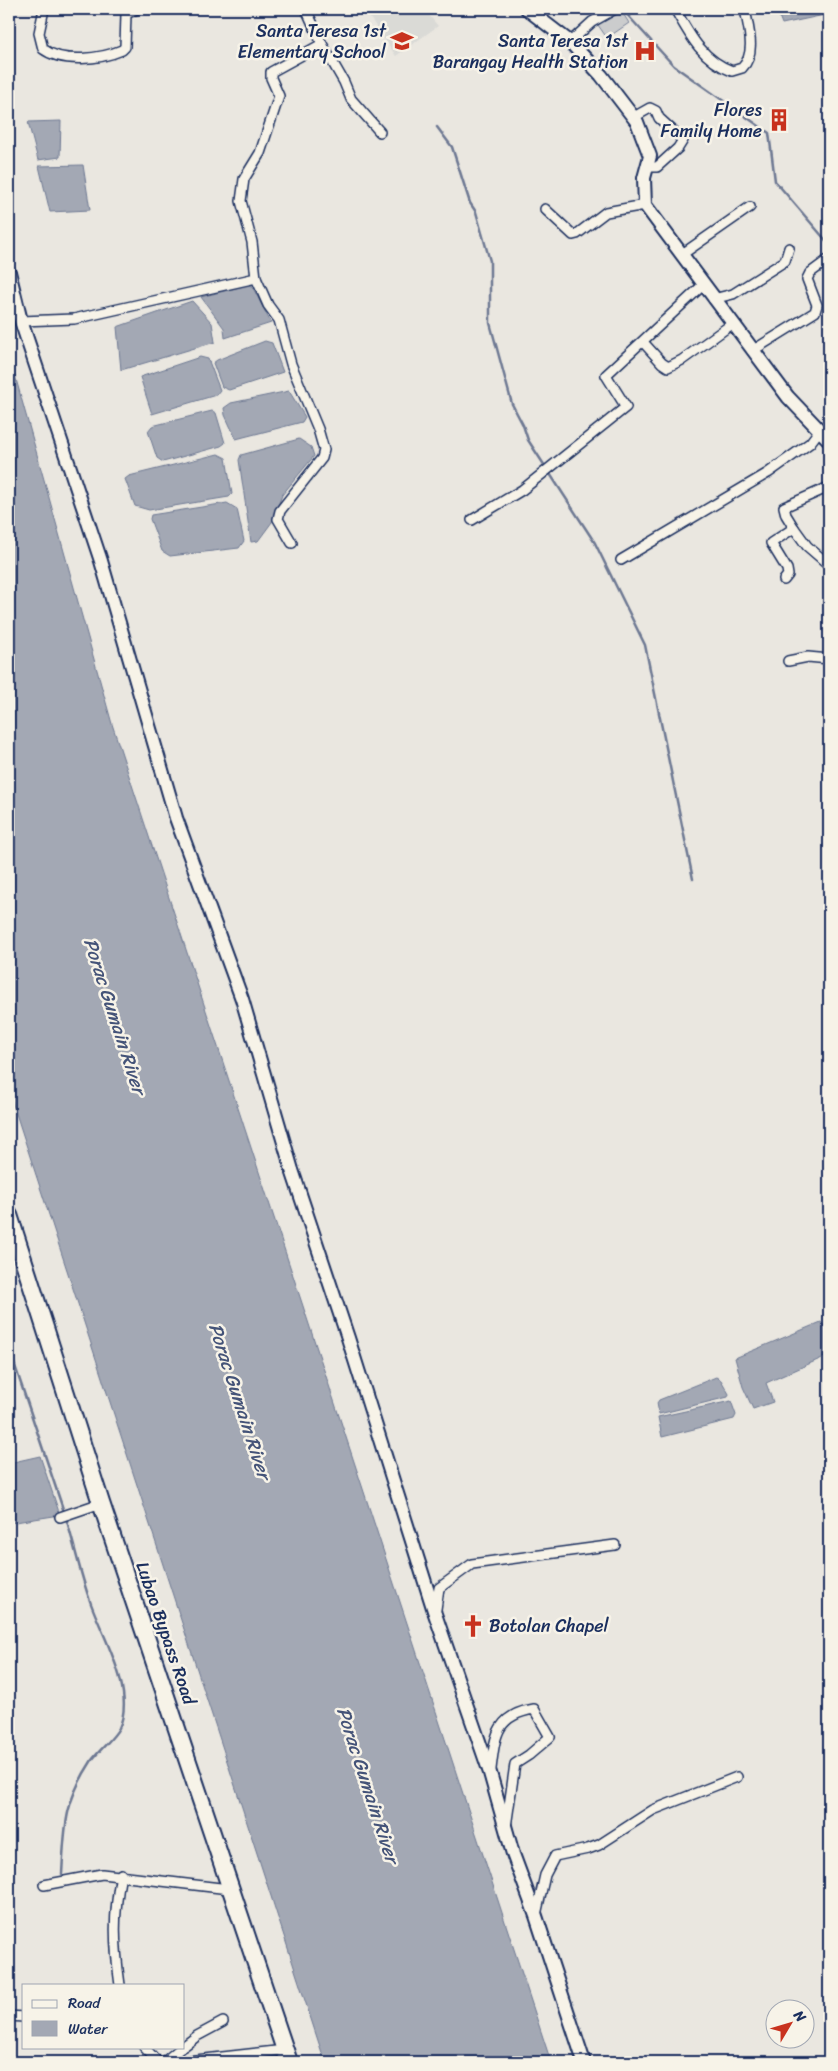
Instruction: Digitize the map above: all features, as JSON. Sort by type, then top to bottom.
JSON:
[{"type":"highway","name":"Lubao Bypass Road","points":[[9,1215],[101,1503],[287,2056]]},
{"type":"street","points":[[44,9],[39,33],[43,50],[49,54],[92,59],[122,50],[125,45],[126,14],[138,9]]},
{"type":"street","points":[[306,9],[351,99],[380,132]]},
{"type":"street","points":[[527,9],[570,42],[602,75],[634,117],[650,156],[644,178],[645,205],[713,299],[788,397],[829,440]]},
{"type":"street","points":[[570,42],[592,22],[615,9]]},
{"type":"street","points":[[675,9],[698,48],[713,61],[732,71],[742,68],[750,55],[751,44],[745,9]]},
{"type":"street","points":[[292,543],[278,519],[280,511],[322,458],[324,450],[318,429],[291,364],[278,320],[256,278],[252,242],[241,193],[244,179],[260,153],[279,96],[271,78],[271,72],[322,44]]},
{"type":"street","points":[[634,117],[650,108],[656,111],[660,118],[683,140],[678,148],[657,167],[647,167]]},
{"type":"street","points":[[545,209],[573,235],[578,234],[606,212],[645,205]]},
{"type":"street","points":[[681,255],[750,207]]},
{"type":"street","points":[[713,299],[733,294],[785,261],[789,248]]},
{"type":"street","points":[[752,351],[815,312],[817,305],[807,279],[810,273],[829,259]]},
{"type":"street","points":[[9,272],[21,321],[101,561],[176,818],[242,999],[292,1170],[348,1338],[435,1614],[490,1773],[513,1854],[536,1916],[584,2062]]},
{"type":"street","points":[[21,321],[74,319],[256,278]]},
{"type":"street","points":[[472,520],[522,490],[626,407],[606,375],[703,285]]},
{"type":"street","points":[[643,342],[668,367],[682,360],[732,324]]},
{"type":"street","points":[[621,560],[768,473],[810,443],[819,431]]},
{"type":"street","points":[[829,487],[784,507],[786,515],[807,546],[829,564]]},
{"type":"street","points":[[784,580],[788,575],[787,569],[771,543],[794,528]]},
{"type":"street","points":[[788,661],[808,657],[829,659]]},
{"type":"street","points":[[63,1515],[101,1503]]},
{"type":"street","points":[[435,1614],[439,1588],[472,1564],[615,1545]]},
{"type":"street","points":[[490,1773],[494,1738],[506,1720],[521,1711],[534,1709],[550,1737],[529,1756],[515,1764],[506,1828]]},
{"type":"street","points":[[536,1916],[545,1875],[555,1856],[599,1845],[653,1810],[737,1777]]},
{"type":"street","points":[[44,1885],[102,1874],[121,1874],[230,1889]]},
{"type":"street","points":[[120,1984],[114,1910],[121,1874]]},
{"type":"street","points":[[9,2016],[22,2017]]},
{"type":"street","points":[[185,2045],[197,2036],[224,2022]]},
{"type":"street","points":[[145,2048],[158,2062]]},
{"type":"street","points":[[164,2062],[182,2048]]},
{"type":"street","points":[[178,2062],[287,2056]]},
{"type":"shaded area","name":"Santa Teresa 1st Elementary School","points":[[364,9],[424,9],[438,26],[396,56]]},
{"type":"shaded area","points":[[620,9],[629,23],[607,38],[598,25]]},
{"type":"water","points":[[786,9],[829,9],[829,14],[782,24],[777,11]]},
{"type":"water","points":[[61,121],[60,157],[38,160],[28,122]]},
{"type":"water","points":[[83,165],[90,210],[50,212],[39,166]]},
{"type":"water","points":[[251,284],[271,323],[225,338],[224,328],[201,297]]},
{"type":"water","points":[[192,301],[212,323],[215,342],[121,370],[117,327]]},
{"type":"water","points":[[265,341],[272,343],[283,372],[229,390],[222,387],[213,363]]},
{"type":"water","name":"Porac Gumain River","points":[[9,354],[112,724],[551,2062],[325,2062],[9,1092]]},
{"type":"water","points":[[200,357],[208,359],[220,390],[216,395],[152,414],[140,377]]},
{"type":"water","points":[[289,391],[305,417],[302,422],[236,439],[225,415],[224,408],[231,403]]},
{"type":"water","points":[[212,411],[216,413],[225,443],[221,446],[163,462],[157,458],[148,431],[152,426]]},
{"type":"water","points":[[299,439],[311,447],[314,456],[282,495],[272,522],[258,541],[251,542],[239,460],[241,455]]},
{"type":"water","points":[[218,454],[226,458],[232,494],[229,497],[149,510],[135,506],[125,479],[129,476]]},
{"type":"water","points":[[227,503],[237,509],[244,541],[239,548],[170,556],[162,551],[150,519],[151,515]]},
{"type":"water","points":[[821,1322],[829,1331],[829,1355],[766,1383],[773,1402],[753,1409],[743,1387],[735,1358]]},
{"type":"water","points":[[716,1377],[721,1380],[729,1394],[728,1397],[659,1414],[657,1403],[659,1400]]},
{"type":"water","points":[[731,1401],[736,1415],[734,1419],[662,1437],[658,1417]]},
{"type":"water","points":[[40,1456],[60,1515],[9,1523],[9,1463]]},
{"type":"waterway","points":[[622,9],[674,66],[769,133],[775,181],[829,244]]},
{"type":"waterway","points":[[437,127],[452,147],[470,203],[476,212],[490,261],[490,323],[512,404],[523,425],[528,440],[595,543],[645,645],[693,879]]},
{"type":"waterway","points":[[9,1348],[64,1512]]},
{"type":"waterway","points":[[62,1874],[65,1827],[71,1802],[92,1760],[119,1728],[123,1713],[120,1679],[89,1598],[66,1518]]},
{"type":"place","name":"Santa Teresa 1st Elementary School","points":[[402,41]]},
{"type":"place","name":"Santa Teresa 1st Barangay Health Station","points":[[645,51]]},
{"type":"place","name":"Flores Family Home","points":[[779,120]]},
{"type":"place","name":"Botolan Chapel","points":[[473,1626]]}]
